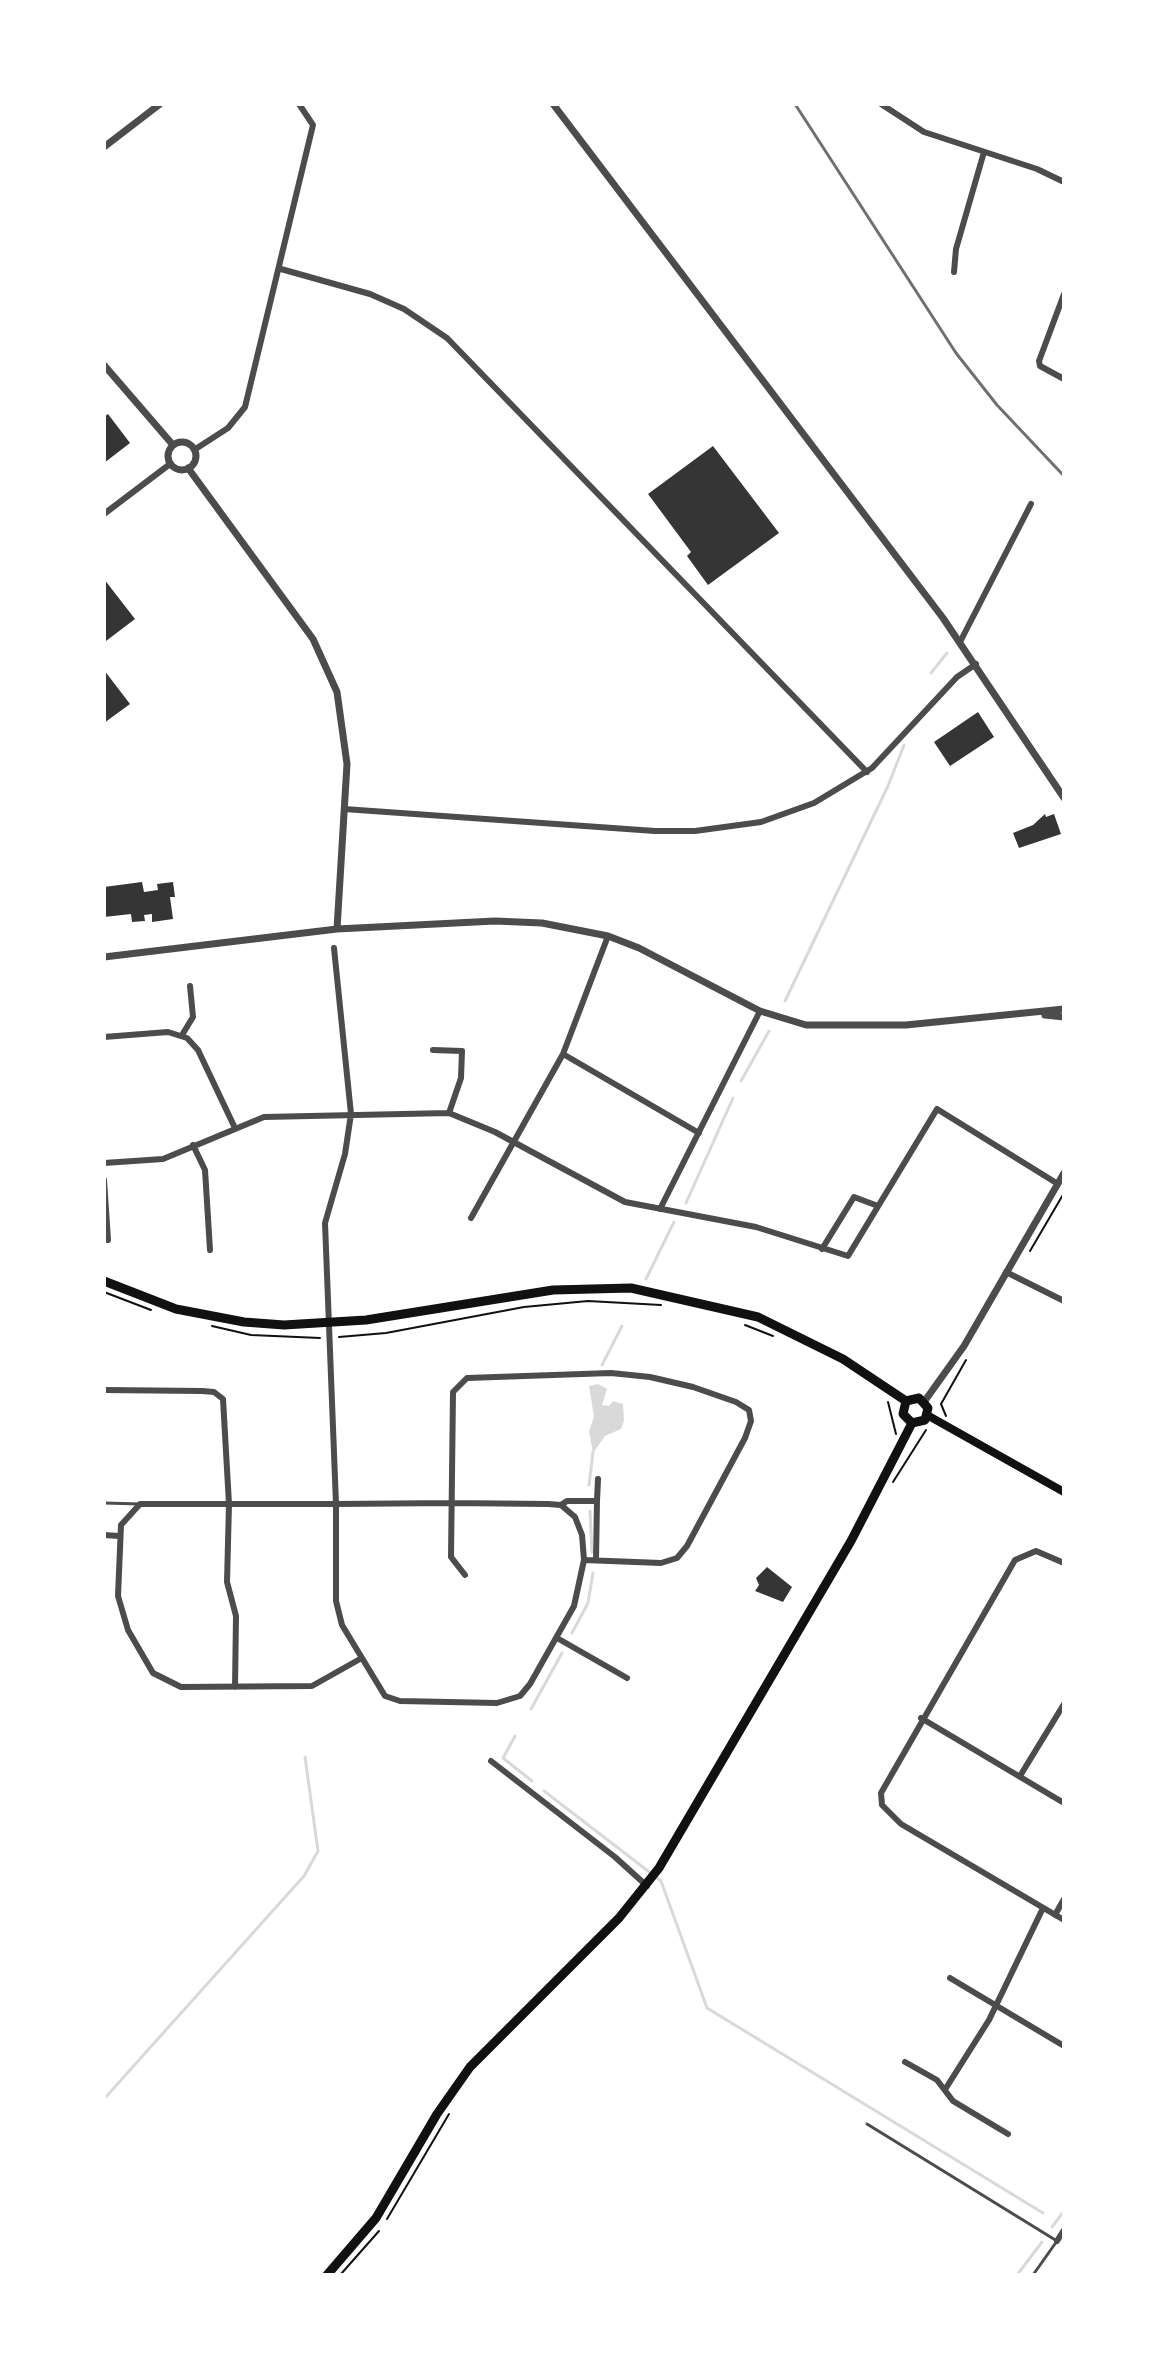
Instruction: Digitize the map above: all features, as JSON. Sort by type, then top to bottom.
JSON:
[{"type":"main road","points":[[104,1281],[176,1309],[244,1322],[326,1325],[553,1290],[631,1288],[758,1317],[843,1359],[906,1401]]},
{"type":"main road","points":[[906,1401],[915,1398],[924,1402],[927,1415]]},
{"type":"main road","points":[[906,1401],[903,1414],[912,1423]]},
{"type":"main road","points":[[927,1415],[943,1421],[1064,1492]]},
{"type":"main road","points":[[912,1423],[922,1421],[927,1415]]},
{"type":"main road","points":[[327,2275],[376,2218],[437,2114],[470,2067],[645,1888],[659,1868],[851,1541],[912,1423]]},
{"type":"street","points":[[104,147],[160,104]]},
{"type":"street","points":[[194,450],[228,428],[245,407],[281,269],[313,125],[299,104]]},
{"type":"street","points":[[553,104],[960,642],[1064,798]]},
{"type":"street","points":[[881,104],[924,132],[1037,169],[1064,182]]},
{"type":"street","points":[[954,272],[956,249],[984,152]]},
{"type":"street","points":[[281,269],[370,294],[404,309],[447,338],[867,772]]},
{"type":"street","points":[[1064,294],[1039,361],[1040,366],[1064,379]]},
{"type":"street","points":[[104,365],[173,445]]},
{"type":"street","points":[[185,442],[194,450],[195,458],[188,468],[178,469],[170,464],[168,452],[173,445],[185,442]]},
{"type":"street","points":[[104,514],[170,464]]},
{"type":"street","points":[[188,468],[293,609],[328,666],[343,723],[347,764],[337,929]]},
{"type":"street","points":[[960,642],[1031,504]]},
{"type":"street","points":[[344,809],[695,831],[739,826],[780,816],[814,803],[867,772],[896,746],[957,677],[976,664]]},
{"type":"street","points":[[104,957],[337,929],[495,921],[579,928],[608,936],[651,954],[760,1011],[782,1019],[827,1027],[906,1025],[1064,1009]]},
{"type":"street","points":[[471,1218],[563,1054],[608,936]]},
{"type":"street","points":[[334,948],[351,1114],[345,1154],[325,1223],[326,1325],[336,1504],[336,1601],[342,1625],[385,1696],[400,1701],[497,1703],[520,1696],[574,1606],[584,1560],[582,1535],[575,1517],[561,1505]]},
{"type":"street","points":[[182,1035],[193,1017],[190,986]]},
{"type":"street","points":[[660,1209],[760,1011]]},
{"type":"street","points":[[1031,1014],[1064,1017]]},
{"type":"street","points":[[104,1037],[182,1035],[198,1050],[234,1126]]},
{"type":"street","points":[[433,1050],[462,1051],[461,1078],[449,1113]]},
{"type":"street","points":[[563,1054],[699,1133]]},
{"type":"street","points":[[104,1163],[152,1162],[234,1126],[264,1117],[449,1113],[513,1142],[607,1195],[660,1209],[756,1227],[848,1256],[937,1109],[1058,1184]]},
{"type":"street","points":[[193,1145],[205,1170],[210,1250]]},
{"type":"street","points":[[924,1402],[945,1376],[1064,1173]]},
{"type":"street","points":[[104,1180],[108,1240]]},
{"type":"street","points":[[822,1249],[854,1197],[878,1206]]},
{"type":"street","points":[[1006,1272],[1064,1301]]},
{"type":"street","points":[[465,1575],[451,1557],[453,1392],[467,1378],[611,1373],[650,1377],[708,1392],[749,1410],[751,1421],[745,1438],[687,1546],[677,1558],[661,1563],[584,1560]]},
{"type":"street","points":[[104,1390],[202,1391],[214,1392],[223,1399],[229,1504],[227,1582],[236,1616],[235,1687]]},
{"type":"street","points":[[596,1560],[598,1479]]},
{"type":"street","points":[[360,1659],[312,1686],[181,1687],[153,1673],[121,1611],[119,1536],[127,1514],[140,1504],[561,1505],[567,1501],[597,1501]]},
{"type":"street","points":[[104,1535],[119,1536]]},
{"type":"street","points":[[1064,1563],[1036,1551],[1015,1560],[884,1783],[882,1805],[901,1824],[1064,1920]]},
{"type":"street","points":[[557,1638],[627,1678]]},
{"type":"street","points":[[1020,1776],[1064,1704]]},
{"type":"street","points":[[921,1718],[1064,1803]]},
{"type":"street","points":[[491,1761],[615,1857],[645,1888]]},
{"type":"street","points":[[1055,1915],[1064,1899]]},
{"type":"street","points":[[946,2088],[965,2061],[1021,1960],[1043,1908]]},
{"type":"street","points":[[950,1978],[1064,2046]]},
{"type":"street","points":[[905,2062],[946,2088],[953,2101],[1008,2134]]},
{"type":"street","points":[[1060,2239],[1064,2230]]},
{"type":"lane","points":[[104,1503],[140,1504]]},
{"type":"lane","points":[[867,2124],[1060,2239],[1033,2275]]},
{"type":"path","points":[[1028,1253],[1064,1193]]},
{"type":"path","points":[[104,1292],[161,1313]]},
{"type":"path","points":[[200,1324],[251,1335],[327,1338],[386,1333],[446,1320],[572,1302],[667,1306]]},
{"type":"path","points":[[745,1325],[773,1336]]},
{"type":"path","points":[[886,1398],[896,1435],[915,1444],[922,1433],[938,1429],[943,1421],[947,1414],[941,1404],[970,1352]]},
{"type":"path","points":[[340,2275],[390,2216],[449,2114]]},
{"type":"shaded area","points":[[598,1384],[607,1389],[602,1405],[609,1406],[613,1401],[623,1404],[624,1421],[621,1429],[605,1436],[593,1453],[589,1431],[594,1417],[589,1386]]},
{"type":"building","points":[[108,414],[130,443],[104,463],[104,417]]},
{"type":"building","points":[[713,446],[779,533],[708,585],[687,556],[691,552],[648,494]]},
{"type":"building","points":[[104,579],[135,619],[106,641],[104,639]]},
{"type":"building","points":[[104,670],[130,704],[104,723]]},
{"type":"building","points":[[978,712],[994,737],[950,766],[934,742]]},
{"type":"building","points":[[1045,814],[1046,817],[1054,814],[1061,834],[1019,848],[1013,833],[1033,825]]},
{"type":"building","points":[[142,882],[144,892],[158,890],[157,884],[173,882],[175,897],[170,897],[173,919],[152,922],[152,914],[144,915],[145,921],[132,922],[131,914],[104,917],[104,887]]},
{"type":"building","points":[[767,1567],[792,1587],[783,1602],[755,1591],[759,1585],[756,1578]]},
{"type":"waterway","points":[[931,673],[947,653]]},
{"type":"waterway","points":[[785,1001],[888,786],[904,745]]},
{"type":"waterway","points":[[741,1081],[769,1031]]},
{"type":"waterway","points":[[686,1203],[733,1098]]},
{"type":"waterway","points":[[646,1279],[674,1222]]},
{"type":"waterway","points":[[602,1365],[622,1326]]},
{"type":"waterway","points":[[589,1485],[593,1452]]},
{"type":"waterway","points":[[590,1511],[592,1552]]},
{"type":"waterway","points":[[572,1633],[588,1603],[593,1573]]},
{"type":"waterway","points":[[531,1709],[562,1653]]},
{"type":"waterway","points":[[515,1736],[503,1758],[532,1781]]},
{"type":"waterway","points":[[104,2099],[304,1876],[318,1851],[305,1757]]},
{"type":"waterway","points":[[544,1791],[661,1881],[707,2008],[1043,2213]]},
{"type":"waterway","points":[[1052,2227],[1064,2211]]},
{"type":"waterway","points":[[1017,2275],[1042,2242]]},
{"type":"railway","points":[[795,104],[956,353],[997,405],[1064,476]]}]
